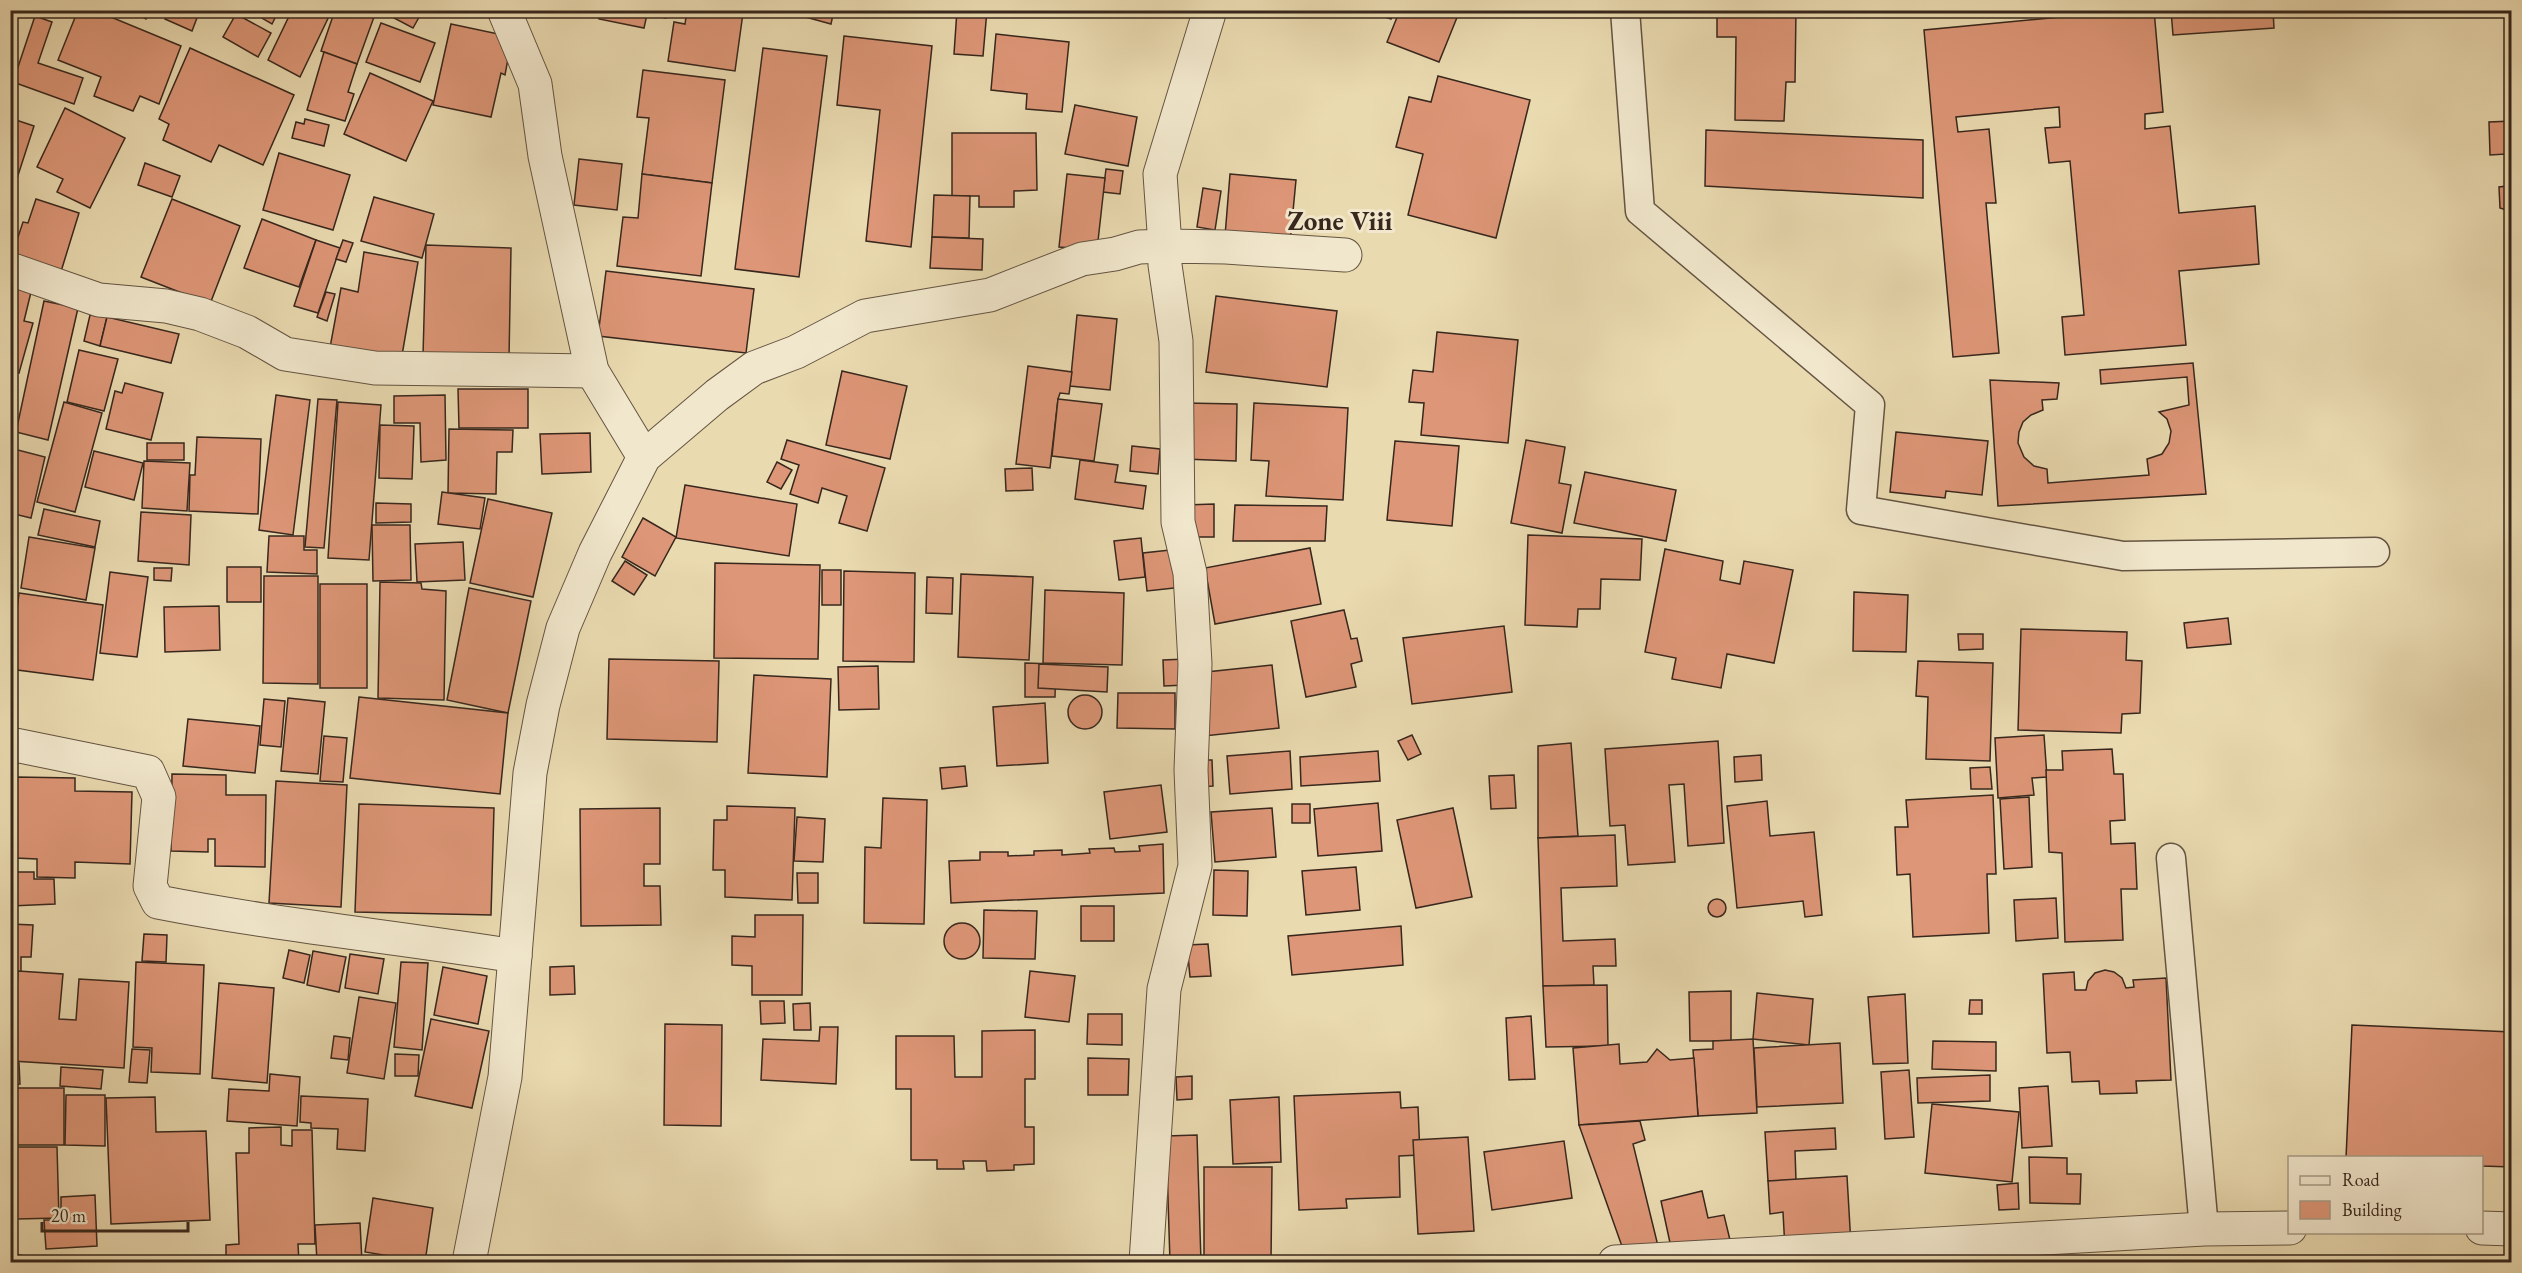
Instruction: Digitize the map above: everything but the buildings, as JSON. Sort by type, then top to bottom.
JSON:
[{"type":"street","points":[[504,10],[535,84],[545,156],[592,371],[644,457]]},
{"type":"street","points":[[1146,1263],[1164,989],[1194,866],[1191,771],[1195,664],[1190,573],[1178,522],[1176,341],[1165,265],[1160,174],[1210,10]]},
{"type":"street","points":[[469,1263],[506,1077],[530,773],[543,705],[563,628],[595,554],[644,457],[717,395],[754,368],[796,352],[865,316],[990,295],[1082,259],[1115,254],[1139,247],[1226,247],[1345,255]]},
{"type":"street","points":[[10,269],[99,300],[166,306],[200,314],[246,332],[285,354],[375,368],[592,371]]},
{"type":"street","points":[[10,744],[148,772],[159,797],[150,886],[158,902],[238,917],[369,933],[515,956]]},
{"type":"street","points":[[1615,1263],[2204,1228],[2288,1228]]},
{"type":"street","points":[[2483,1228],[2511,1228]]},
{"type":"lane","points":[[1625,10],[1640,211],[1870,405],[1861,510],[2123,556],[2374,552]]},
{"type":"lane","points":[[2171,858],[2204,1228]]},
{"type":"district","name":"Zone Viii","points":[[1340,221]]}]
